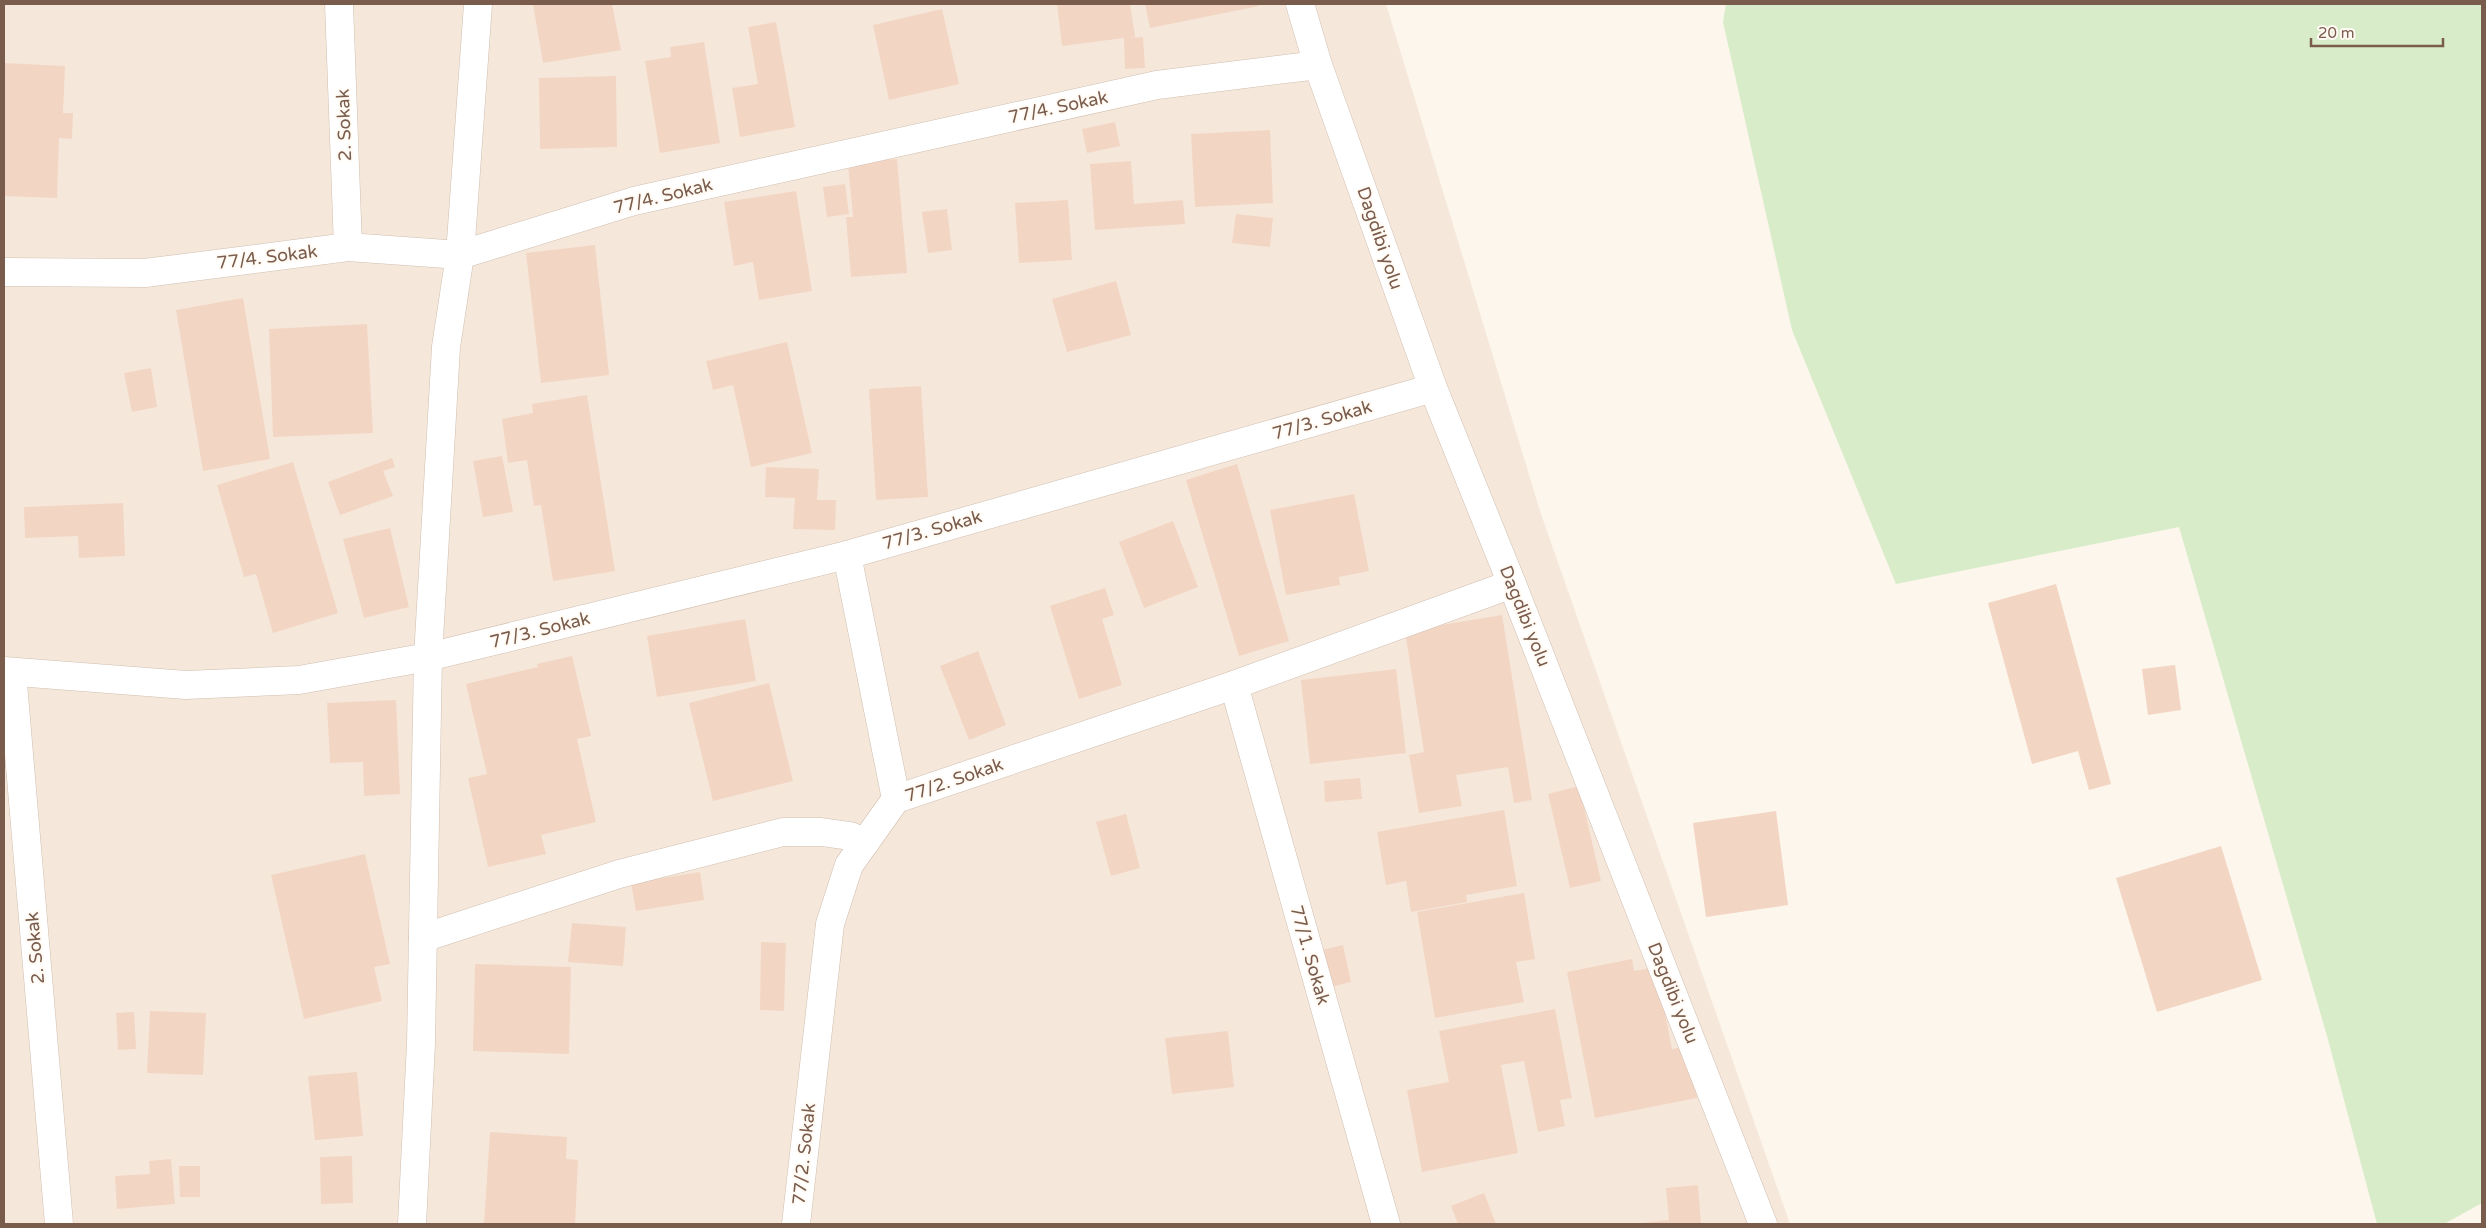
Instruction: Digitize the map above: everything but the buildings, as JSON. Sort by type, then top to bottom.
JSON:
[{"type":"street","name":"2. Sokak","points":[[339,4],[348,247]]},
{"type":"street","points":[[412,1224],[421,1043],[428,657],[446,347],[460,254],[478,4]]},
{"type":"street","name":"Dagdibi yolu","points":[[1300,4],[1318,65],[1433,388],[1512,584],[1763,1224]]},
{"type":"street","name":"77/4. Sokak","points":[[4,272],[145,273],[348,247],[460,254],[634,201],[1157,85],[1318,65]]},
{"type":"street","name":"77/3. Sokak","points":[[8,671],[186,684],[299,680],[428,657],[846,555],[1433,388]]},
{"type":"street","points":[[846,555],[896,799]]},
{"type":"street","name":"77/2. Sokak","points":[[796,1224],[830,924],[849,866],[896,799],[1234,685],[1512,584]]},
{"type":"street","name":"2. Sokak","points":[[8,671],[59,1224]]},
{"type":"street","name":"77/1. Sokak","points":[[1234,685],[1386,1224]]},
{"type":"street","points":[[423,938],[619,874],[783,832],[821,832],[850,836],[865,843]]},
{"type":"shaded area","points":[[4,4],[1386,4],[1541,514],[1790,1224],[4,1224]]},
{"type":"green space","points":[[1726,4],[2482,4],[2482,1203],[2444,1224],[2377,1224],[2327,1036],[2179,527],[1896,584],[1792,330],[1723,22]]}]
